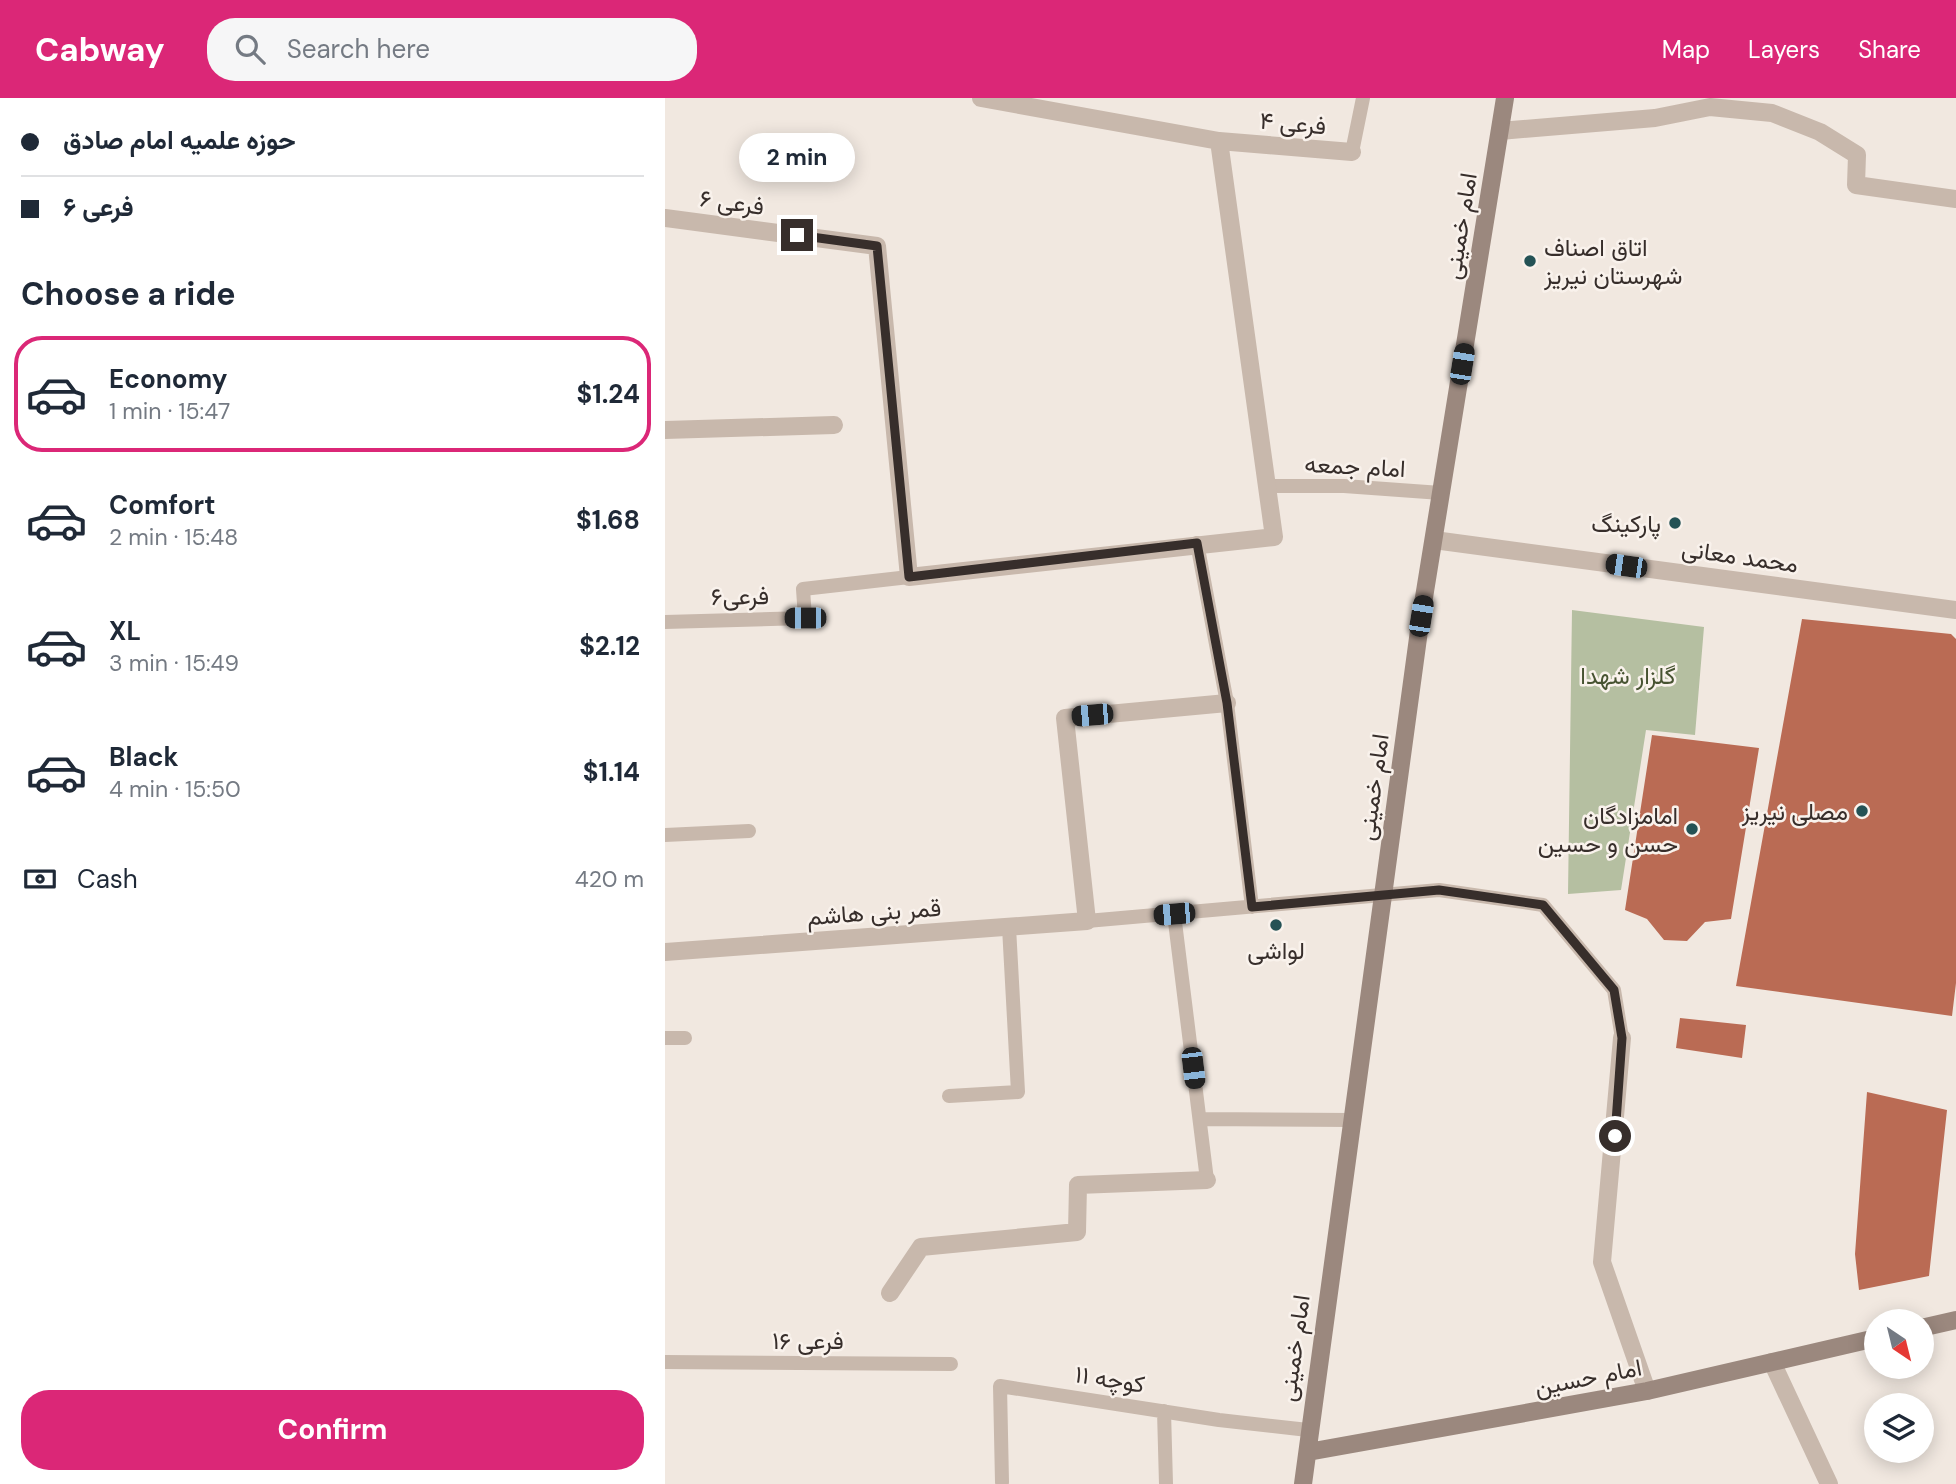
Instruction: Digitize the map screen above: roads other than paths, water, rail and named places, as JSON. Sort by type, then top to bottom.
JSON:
[{"type":"main road","name":"امام خمینی","points":[[1303,1484],[1308,1430],[1382,896],[1441,493],[1505,98]]},
{"type":"main road","points":[[1934,1325],[1956,1320]]},
{"type":"main road","name":"امام حسین","points":[[1308,1452],[1647,1391],[1864,1341]]},
{"type":"street","name":"فرعی ۴","points":[[981,98],[1219,141],[1352,152]]},
{"type":"street","points":[[1500,131],[1655,118],[1710,107],[1772,113],[1820,132],[1857,155],[1856,185],[1956,199]]},
{"type":"street","points":[[909,577],[1197,543],[1274,537],[1219,141]]},
{"type":"street","name":"فرعی ۶","points":[[665,218],[877,246],[909,577]]},
{"type":"street","points":[[665,430],[834,425]]},
{"type":"street","name":"محمد معانی","points":[[1434,540],[1956,610]]},
{"type":"street","points":[[1087,921],[1065,718],[1227,703]]},
{"type":"street","name":"قمر بنی هاشم","points":[[665,952],[1087,921]]},
{"type":"street","points":[[1622,1038],[1602,1262],[1647,1391]]},
{"type":"street","points":[[890,1293],[921,1247],[1077,1232],[1077,1185],[1207,1180]]},
{"type":"street","points":[[1772,1362],[1829,1484]]},
{"type":"lane","points":[[1352,152],[1363,98]]},
{"type":"lane","name":"امام جمعه","points":[[1267,485],[1344,486],[1441,493]]},
{"type":"lane","points":[[1197,543],[1227,703],[1252,907]]},
{"type":"lane","name":"فرعی۶","points":[[665,622],[805,618],[803,589],[909,577]]},
{"type":"lane","points":[[665,835],[749,831]]},
{"type":"lane","points":[[1087,921],[1439,890],[1543,905],[1614,990],[1622,1038]]},
{"type":"lane","points":[[1174,914],[1207,1180]]},
{"type":"lane","points":[[949,1096],[1017,1092],[1009,927]]},
{"type":"lane","points":[[665,1038],[685,1038]]},
{"type":"lane","points":[[1200,1119],[1351,1120]]},
{"type":"lane","name":"فرعی ۱۶","points":[[665,1362],[951,1364]]},
{"type":"lane","name":"کوچه ۱۱","points":[[1002,1482],[1000,1386],[1308,1430]]},
{"type":"lane","points":[[1164,1411],[1166,1484]]},
{"type":"place","name":"اتاق اصناف شهرستان نیریز","points":[[1530,261]]},
{"type":"place","name":"پارکینگ","points":[[1675,523]]},
{"type":"place","name":"مصلی نیریز","points":[[1862,811]]},
{"type":"place","name":"امامزادگان حسن و حسین","points":[[1692,829]]},
{"type":"place","name":"لواشی","points":[[1276,925]]},
{"type":"park label","name":"گلزار شهدا","points":[[1628,675]]}]
